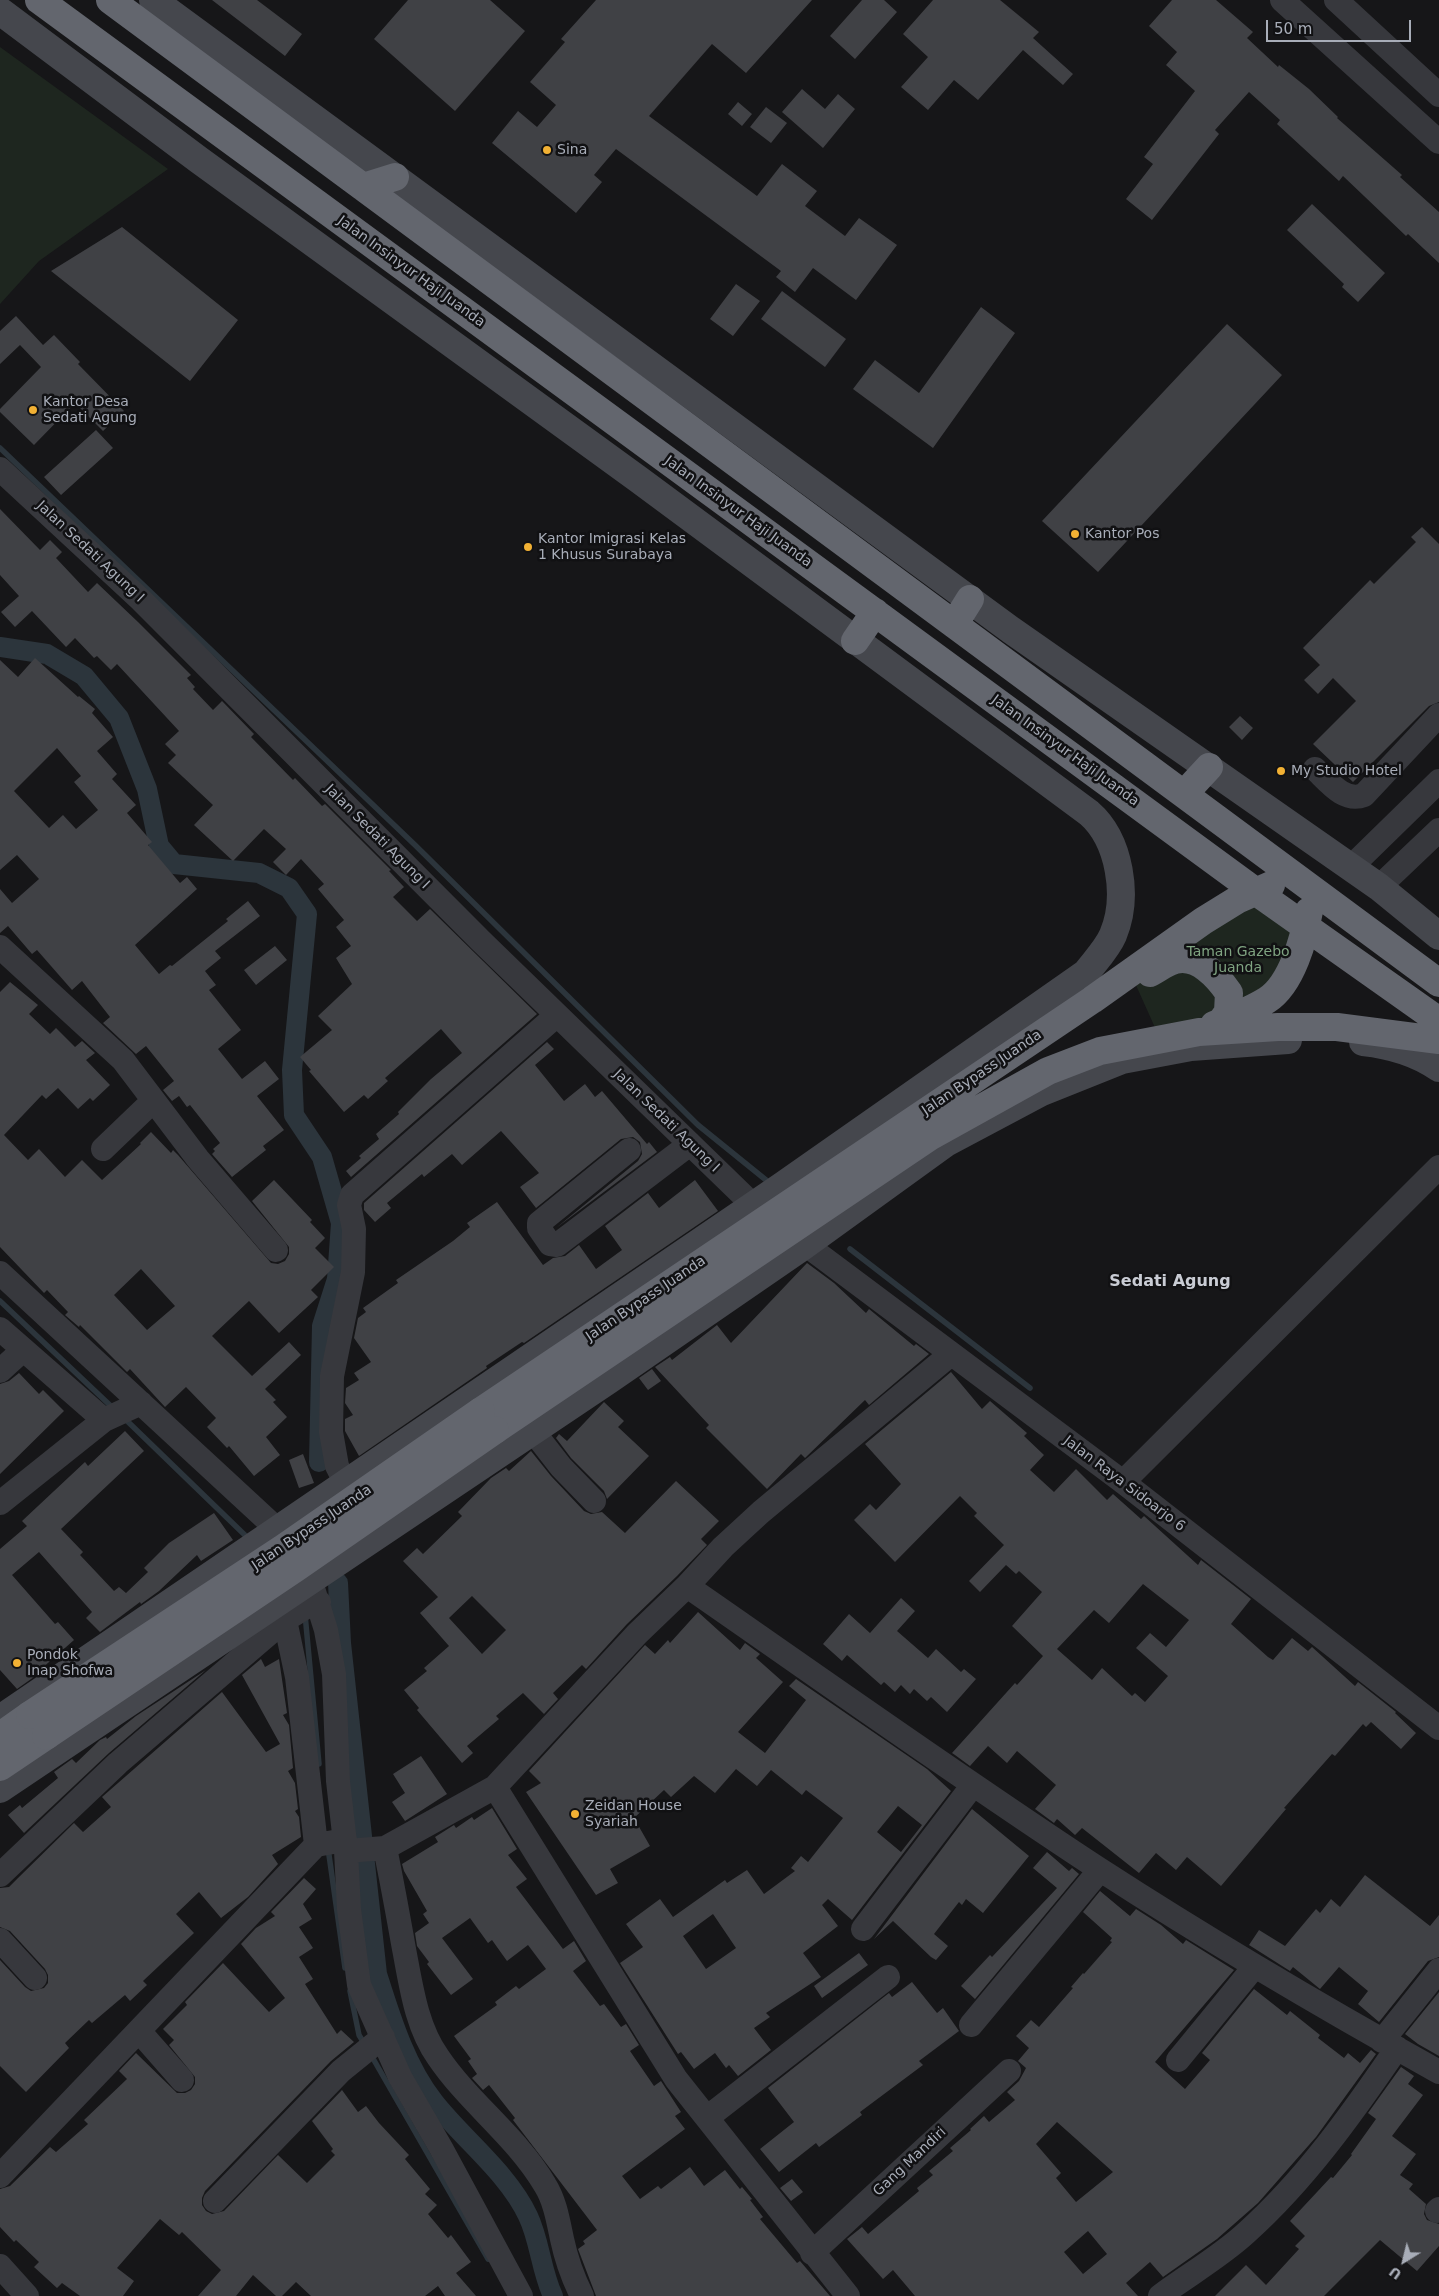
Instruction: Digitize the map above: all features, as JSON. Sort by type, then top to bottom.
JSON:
[{"type":"highway","name":"Jalan Insinyur Haji Juanda","points":[[39,0],[1256,891],[1439,1021]]},
{"type":"highway","points":[[110,0],[147,11],[364,187],[1439,983]]},
{"type":"highway","points":[[115,55],[147,11]]},
{"type":"highway","points":[[364,187],[395,177]]},
{"type":"highway","points":[[955,623],[970,600]]},
{"type":"highway","points":[[855,641],[875,612]]},
{"type":"highway","points":[[1184,794],[1210,768]]},
{"type":"highway","name":"Jalan Bypass Juanda","points":[[0,1736],[282,1549],[488,1420],[789,1218],[1202,921],[1256,891],[1306,883],[1306,927],[1295,959],[1282,984],[1268,1000],[1210,1027]]},
{"type":"highway","points":[[1092,1000],[1121,990],[1174,960],[1193,960],[1210,971],[1229,993],[1228,1012],[1210,1027]]},
{"type":"highway","name":"Jalan Bypass Juanda","points":[[0,1767],[40,1747],[296,1568],[488,1420],[703,1302],[789,1218],[1048,1071],[1100,1051],[1210,1027],[1337,1027],[1439,1040]]},
{"type":"street","points":[[1282,0],[1439,142]]},
{"type":"street","points":[[1336,0],[1439,95]]},
{"type":"street","points":[[0,10],[199,160],[638,479],[1099,821],[1110,841],[1122,893],[1113,935],[1105,950],[1086,973],[789,1218]]},
{"type":"street","points":[[147,11],[395,177],[970,600],[1379,887],[1439,936]]},
{"type":"street","name":"Jalan Sedati Agung I","points":[[0,469],[141,600],[557,1015],[690,1144],[789,1218]]},
{"type":"street","points":[[1315,769],[1344,795],[1351,798],[1364,795],[1439,716]]},
{"type":"street","points":[[1351,867],[1439,781]]},
{"type":"street","points":[[1379,887],[1439,830]]},
{"type":"street","points":[[1,950],[123,1060],[198,1159],[276,1250]]},
{"type":"street","points":[[346,1484],[337,1466],[331,1432],[332,1376],[353,1272],[354,1229],[349,1205],[352,1196],[557,1015]]},
{"type":"street","points":[[0,1719],[346,1484],[482,1389],[789,1218],[946,1143],[1042,1092],[1122,1060],[1191,1047],[1309,1038],[1382,1044],[1408,1052],[1439,1068]]},
{"type":"street","points":[[104,1149],[153,1101]]},
{"type":"street","points":[[629,1150],[540,1223],[539,1228],[550,1244],[557,1245],[690,1144]]},
{"type":"street","points":[[1123,1482],[1439,1167]]},
{"type":"street","name":"Jalan Raya Sidoarjo 6","points":[[789,1218],[835,1265],[1123,1482],[1439,1728]]},
{"type":"street","points":[[0,1273],[122,1412],[264,1540],[334,1674],[338,1781],[347,1846],[349,1910],[359,1985],[373,2045],[400,2076],[521,2296]]},
{"type":"street","points":[[0,1875],[118,1762],[297,1602],[532,1431],[703,1302]]},
{"type":"street","points":[[0,1329],[24,1350],[122,1412]]},
{"type":"street","points":[[0,1371],[24,1350]]},
{"type":"street","points":[[0,2176],[139,2030],[347,1846],[496,1787],[637,1634],[687,1586],[722,1547],[761,1512],[951,1354]]},
{"type":"street","points":[[0,1503],[122,1412]]},
{"type":"street","points":[[532,1431],[561,1467],[594,1501]]},
{"type":"street","points":[[687,1586],[973,1785],[1100,1870],[1255,1966],[1439,2072]]},
{"type":"street","points":[[0,1789],[40,1747],[297,1602]]},
{"type":"street","points":[[297,1602],[297,1677],[347,1846],[412,1990],[426,2037],[437,2056],[466,2094],[532,2163],[547,2187],[557,2212],[570,2267],[582,2296]]},
{"type":"street","points":[[863,1929],[973,1785]]},
{"type":"street","points":[[496,1787],[676,2079],[708,2117],[812,2253],[848,2296]]},
{"type":"street","points":[[971,2025],[1100,1870]]},
{"type":"street","points":[[0,1940],[35,1978]]},
{"type":"street","points":[[1178,2060],[1255,1966]]},
{"type":"street","points":[[1171,2293],[1245,2234],[1305,2171],[1359,2104],[1390,2045],[1439,1970]]},
{"type":"street","points":[[708,2117],[888,1977]]},
{"type":"street","points":[[139,2030],[182,2080]]},
{"type":"street","points":[[214,2200],[341,2072],[373,2045]]},
{"type":"street","name":"Gang Mandiri","points":[[812,2253],[1009,2071]]},
{"type":"street","points":[[0,2266],[27,2296]]},
{"type":"green space","points":[[0,47],[168,169],[39,261],[0,304]]},
{"type":"green space","name":"Taman Gazebo Juanda","points":[[1264,902],[1298,928],[1267,992],[1238,1008],[1157,1032],[1135,983],[1221,920]]},
{"type":"building","points":[[212,0],[257,0],[302,34],[285,56]]},
{"type":"building","points":[[408,0],[490,0],[525,31],[455,111],[374,39]]},
{"type":"building","points":[[596,0],[812,0],[746,73],[712,44],[649,116],[757,196],[782,164],[817,191],[805,206],[845,236],[859,218],[897,245],[856,300],[813,268],[795,292],[776,277],[781,271],[616,149],[594,175],[602,182],[576,213],[492,143],[518,111],[537,127],[556,105],[530,82],[565,42],[561,39]]},
{"type":"building","points":[[862,0],[884,0],[897,12],[855,59],[830,36]]},
{"type":"building","points":[[933,0],[1000,0],[1039,32],[1033,38],[1073,74],[1063,85],[1023,50],[978,100],[954,80],[928,110],[901,87],[928,57],[903,34]]},
{"type":"building","points":[[1172,0],[1216,0],[1253,32],[1247,38],[1278,67],[1279,65],[1309,89],[1337,118],[1402,175],[1400,177],[1439,212],[1439,263],[1408,234],[1406,236],[1343,176],[1339,181],[1277,124],[1280,120],[1249,92],[1215,130],[1219,134],[1152,220],[1126,199],[1153,164],[1144,157],[1195,91],[1166,65],[1177,52],[1149,26]]},
{"type":"building","points":[[802,89],[825,109],[838,94],[855,109],[823,148],[782,112]]},
{"type":"building","points":[[738,102],[752,114],[742,126],[728,114]]},
{"type":"building","points":[[766,107],[787,123],[771,143],[750,127]]},
{"type":"building","points":[[1312,204],[1385,273],[1358,302],[1342,287],[1344,284],[1287,230]]},
{"type":"building","points":[[122,227],[238,320],[190,381],[51,271]]},
{"type":"building","points":[[736,284],[760,301],[733,336],[710,319]]},
{"type":"building","points":[[782,291],[846,339],[825,367],[761,319]]},
{"type":"building","points":[[981,307],[1015,333],[933,448],[853,389],[875,360],[919,393]]},
{"type":"building","points":[[16,316],[43,345],[54,335],[80,362],[78,364],[124,411],[103,431],[75,403],[34,445],[0,412],[0,409],[41,367],[20,345],[0,364],[0,331]]},
{"type":"building","points":[[1227,324],[1282,375],[1098,572],[1042,521]]},
{"type":"building","points":[[96,430],[113,448],[61,495],[44,477]]},
{"type":"building","points":[[0,509],[40,550],[50,540],[62,552],[56,558],[88,592],[97,583],[191,675],[187,678],[195,687],[193,689],[213,710],[222,701],[254,734],[251,737],[293,780],[295,778],[322,806],[325,804],[391,870],[389,871],[404,887],[393,897],[417,921],[430,909],[537,1014],[351,1177],[346,1171],[361,1158],[359,1156],[379,1139],[376,1134],[399,1114],[398,1112],[431,1079],[462,1053],[441,1029],[385,1078],[388,1081],[368,1099],[364,1095],[344,1112],[309,1071],[311,1070],[300,1057],[332,1030],[318,1016],[352,984],[336,958],[351,946],[336,927],[344,920],[318,889],[324,884],[301,859],[286,875],[273,862],[286,849],[264,829],[233,861],[194,825],[213,805],[168,763],[176,755],[165,744],[179,731],[117,664],[111,670],[97,656],[94,658],[75,638],[66,647],[32,611],[15,627],[1,612],[19,596],[0,575]]},
{"type":"building","points":[[1422,527],[1439,544],[1439,702],[1429,706],[1353,782],[1313,744],[1356,701],[1333,678],[1318,694],[1304,680],[1320,665],[1303,648],[1370,580],[1374,584],[1416,542],[1411,537]]},
{"type":"building","points":[[35,658],[78,697],[95,709],[92,713],[113,737],[97,751],[117,774],[112,779],[136,805],[127,813],[152,842],[148,845],[180,883],[187,877],[197,889],[135,945],[159,974],[170,965],[172,966],[228,921],[226,919],[248,901],[260,916],[215,951],[221,958],[205,971],[216,985],[209,990],[241,1030],[218,1049],[242,1079],[265,1061],[279,1079],[257,1096],[284,1130],[263,1146],[266,1150],[232,1177],[212,1154],[215,1151],[213,1149],[220,1143],[190,1105],[187,1107],[179,1096],[172,1101],[163,1090],[174,1081],[146,1046],[136,1054],[103,1023],[110,1017],[82,981],[72,990],[37,950],[32,954],[8,926],[0,933],[0,889],[12,903],[39,879],[17,855],[0,870],[0,660],[18,677]],"holes":[[[57,748],[81,776],[74,782],[98,810],[76,829],[63,815],[49,828],[14,791]]]},
{"type":"building","points":[[1240,716],[1253,728],[1242,740],[1229,727]]},
{"type":"building","points":[[275,946],[287,960],[256,985],[244,970]]},
{"type":"building","points":[[10,982],[38,1005],[29,1014],[50,1034],[56,1028],[75,1047],[82,1041],[95,1053],[86,1060],[110,1085],[93,1101],[90,1098],[78,1109],[58,1088],[46,1099],[42,1095],[4,1135],[28,1160],[39,1149],[65,1177],[82,1160],[102,1180],[141,1144],[151,1132],[171,1153],[173,1150],[178,1155],[271,1263],[278,1264],[285,1261],[289,1254],[289,1247],[252,1201],[274,1180],[312,1220],[310,1222],[325,1238],[315,1248],[334,1267],[311,1290],[318,1297],[279,1333],[249,1301],[212,1336],[252,1376],[289,1342],[301,1355],[265,1389],[276,1400],[273,1402],[287,1417],[266,1437],[280,1455],[254,1476],[229,1446],[227,1448],[207,1427],[216,1418],[186,1387],[165,1407],[130,1369],[127,1372],[80,1325],[79,1327],[65,1315],[68,1312],[47,1290],[44,1293],[0,1247],[0,992]],"holes":[[[141,1269],[175,1306],[147,1330],[114,1295]]]},
{"type":"building","points":[[547,1042],[554,1049],[535,1065],[564,1101],[585,1084],[595,1097],[602,1091],[647,1144],[649,1142],[657,1152],[556,1228],[638,1161],[642,1154],[640,1142],[633,1137],[621,1139],[536,1208],[520,1187],[539,1173],[501,1131],[462,1165],[452,1154],[424,1177],[422,1174],[387,1203],[391,1208],[375,1222],[364,1210],[364,1203]]},
{"type":"building","points":[[695,1180],[718,1211],[524,1343],[522,1342],[486,1366],[487,1368],[359,1456],[345,1431],[345,1419],[353,1415],[345,1403],[346,1388],[359,1380],[354,1373],[371,1362],[354,1338],[358,1318],[366,1312],[363,1308],[398,1283],[396,1280],[453,1241],[470,1227],[467,1223],[497,1202],[543,1265],[553,1258],[565,1256],[579,1245],[596,1269],[622,1250],[605,1226],[648,1193],[659,1208]]},
{"type":"building","points":[[807,1263],[834,1283],[866,1313],[869,1309],[914,1346],[916,1344],[929,1354],[869,1405],[865,1400],[805,1458],[801,1454],[767,1489],[706,1428],[709,1425],[655,1367],[670,1357],[672,1360],[717,1325],[731,1343]]},
{"type":"building","points":[[652,1369],[661,1381],[648,1390],[639,1378]]},
{"type":"building","points":[[951,1372],[982,1409],[990,1401],[1027,1433],[1024,1436],[1044,1455],[1030,1470],[1054,1492],[1076,1469],[1107,1500],[1113,1494],[1141,1519],[1144,1516],[1198,1565],[1201,1560],[1251,1599],[1231,1624],[1268,1657],[1273,1660],[1292,1638],[1308,1651],[1312,1647],[1355,1686],[1358,1682],[1396,1712],[1416,1733],[1401,1749],[1371,1722],[1366,1727],[1363,1724],[1335,1756],[1332,1754],[1284,1808],[1286,1809],[1221,1886],[1187,1857],[1176,1870],[1156,1853],[1139,1873],[1082,1828],[1075,1835],[1057,1819],[1054,1823],[1035,1809],[1056,1785],[1017,1751],[1007,1763],[988,1746],[970,1766],[952,1753],[1015,1683],[1017,1685],[1043,1656],[1012,1626],[1042,1592],[1019,1571],[1016,1574],[1006,1565],[980,1592],[969,1581],[1004,1545],[974,1516],[977,1513],[960,1496],[895,1562],[854,1520],[870,1504],[876,1510],[901,1484],[865,1444]],"holes":[[[1143,1584],[1189,1620],[1166,1647],[1150,1633],[1136,1648],[1168,1676],[1145,1702],[1135,1693],[1132,1696],[1102,1668],[1092,1680],[1057,1649],[1094,1610],[1109,1623]]]},
{"type":"building","points":[[19,1373],[39,1394],[43,1390],[64,1411],[0,1474],[0,1384],[9,1381]]},
{"type":"building","points":[[604,1402],[624,1421],[618,1427],[649,1456],[607,1499],[604,1491],[571,1458],[556,1438],[559,1434],[567,1441]]},
{"type":"building","points":[[125,1431],[144,1451],[61,1529],[83,1552],[80,1555],[114,1591],[119,1587],[126,1593],[148,1572],[144,1568],[169,1543],[214,1513],[233,1540],[201,1561],[197,1555],[159,1591],[141,1604],[140,1602],[100,1632],[86,1618],[92,1612],[39,1552],[12,1575],[55,1624],[58,1622],[74,1640],[40,1670],[41,1672],[17,1689],[0,1670],[0,1549],[27,1526],[22,1521],[85,1462],[88,1466]]},
{"type":"building","points":[[531,1451],[551,1476],[584,1511],[591,1514],[602,1512],[625,1533],[676,1481],[719,1521],[701,1539],[707,1545],[627,1624],[586,1669],[582,1665],[553,1693],[558,1699],[544,1714],[523,1693],[496,1716],[499,1719],[467,1746],[473,1753],[462,1763],[417,1710],[419,1708],[404,1690],[427,1671],[424,1668],[449,1646],[420,1613],[438,1597],[403,1561],[417,1548],[423,1554],[462,1516],[458,1512],[491,1478],[506,1468],[509,1471]],"holes":[[[472,1596],[506,1630],[482,1654],[449,1618]]]},
{"type":"building","points":[[303,1454],[314,1483],[299,1488],[289,1460]]},
{"type":"building","points":[[901,1598],[915,1611],[897,1631],[928,1658],[936,1649],[961,1672],[964,1669],[976,1679],[947,1712],[931,1697],[927,1701],[914,1689],[910,1694],[901,1685],[895,1692],[884,1682],[881,1685],[847,1655],[842,1661],[823,1644],[849,1614],[870,1633]]},
{"type":"building","points":[[698,1612],[740,1650],[745,1643],[760,1654],[756,1658],[783,1682],[738,1732],[765,1753],[806,1700],[789,1686],[796,1679],[927,1769],[951,1791],[852,1920],[828,1899],[822,1905],[838,1926],[803,1953],[821,1977],[766,2013],[770,2017],[754,2028],[771,2050],[738,2076],[729,2065],[726,2068],[715,2053],[694,2069],[681,2052],[678,2054],[620,1963],[643,1947],[626,1924],[660,1899],[673,1917],[725,1880],[727,1883],[747,1870],[764,1894],[795,1871],[791,1868],[801,1856],[808,1862],[843,1818],[806,1790],[802,1795],[771,1770],[757,1786],[736,1769],[715,1793],[694,1776],[671,1797],[664,1790],[634,1818],[650,1846],[610,1869],[618,1883],[596,1895],[526,1792],[541,1783],[529,1771],[645,1645],[655,1654],[668,1640],[670,1643]],"holes":[[[898,1806],[922,1825],[901,1852],[877,1832]],[[713,1914],[736,1948],[706,1969],[683,1936]]]},
{"type":"building","points":[[261,1659],[265,1667],[279,1659],[287,1713],[283,1715],[289,1725],[293,1768],[288,1771],[295,1783],[298,1809],[295,1811],[299,1817],[301,1837],[272,1855],[278,1864],[248,1897],[221,1918],[199,1892],[176,1914],[194,1933],[143,1981],[147,1985],[130,2001],[125,1995],[92,2023],[89,2020],[65,2043],[69,2048],[26,2092],[0,2066],[0,1960],[31,1991],[44,1988],[48,1983],[48,1975],[45,1969],[10,1931],[0,1927],[0,1888],[9,1887],[74,1823],[83,1832],[111,1807],[102,1797],[222,1692],[266,1752],[280,1744],[242,1675]]},
{"type":"building","points":[[206,1670],[109,1753],[24,1833],[8,1815],[20,1805],[22,1808],[58,1778],[54,1772],[72,1759],[76,1763],[100,1740],[106,1737],[107,1739],[136,1716]]},
{"type":"building","points":[[421,1756],[447,1794],[405,1821],[392,1802],[405,1793],[393,1774]]},
{"type":"building","points":[[492,1808],[517,1849],[508,1855],[527,1879],[516,1887],[563,1949],[574,1941],[586,1961],[573,1971],[600,2006],[604,2004],[621,2027],[626,2024],[639,2045],[630,2051],[654,2086],[661,2081],[681,2112],[675,2116],[685,2129],[622,2176],[640,2199],[658,2186],[661,2189],[690,2167],[704,2186],[725,2170],[740,2189],[742,2187],[752,2199],[750,2200],[763,2217],[760,2219],[797,2263],[800,2261],[830,2296],[596,2296],[578,2249],[585,2244],[583,2241],[597,2230],[513,2120],[515,2118],[489,2085],[483,2090],[472,2078],[477,2074],[468,2061],[471,2059],[454,2036],[497,2005],[495,2002],[516,1986],[519,1989],[546,1969],[528,1945],[507,1961],[492,1940],[488,1943],[470,1918],[442,1938],[473,1979],[451,1995],[427,1964],[429,1962],[417,1946],[415,1933],[429,1923],[423,1914],[427,1911],[404,1871],[402,1864],[438,1842],[435,1837],[454,1825],[456,1828],[472,1817],[474,1820]]},
{"type":"building","points":[[972,1809],[1029,1856],[983,1913],[966,1899],[962,1905],[959,1902],[934,1934],[948,1946],[936,1960],[893,1921],[874,1939]]},
{"type":"building","points":[[1047,1852],[1069,1871],[1072,1868],[1079,1874],[975,1999],[961,1986],[990,1955],[992,1957],[1057,1888],[1033,1868]]},
{"type":"building","points":[[1365,1875],[1430,1926],[1439,1915],[1439,1957],[1428,1961],[1379,2022],[1358,2004],[1368,1991],[1339,1967],[1320,1989],[1293,1967],[1290,1971],[1249,1945],[1259,1930],[1285,1946],[1316,1909],[1320,1913],[1331,1899],[1340,1907]]},
{"type":"building","points":[[304,1878],[316,1889],[303,1904],[312,1919],[299,1927],[313,1948],[299,1957],[313,1979],[305,1984],[337,2034],[341,2030],[354,2042],[331,2061],[205,2191],[202,2205],[206,2211],[212,2214],[224,2211],[278,2155],[307,2183],[335,2155],[331,2151],[333,2149],[312,2121],[342,2090],[358,2112],[366,2106],[409,2155],[405,2159],[430,2189],[425,2194],[437,2205],[428,2214],[448,2238],[451,2235],[471,2262],[456,2273],[476,2296],[445,2296],[438,2286],[425,2296],[311,2296],[296,2282],[282,2296],[276,2296],[253,2275],[236,2296],[198,2296],[221,2270],[182,2232],[179,2235],[160,2219],[117,2268],[134,2281],[123,2296],[80,2296],[62,2283],[57,2288],[34,2267],[39,2262],[16,2240],[14,2242],[0,2227],[0,2189],[10,2186],[50,2147],[56,2152],[88,2124],[84,2120],[127,2079],[119,2071],[136,2053],[177,2093],[185,2093],[191,2090],[195,2084],[195,2077],[169,2045],[174,2040],[163,2029],[187,2005],[185,2002],[223,1963],[269,2012],[285,1998],[241,1944],[256,1928],[275,1916],[271,1912]]},
{"type":"building","points":[[1100,1891],[1130,1916],[1136,1909],[1161,1925],[1183,1944],[1186,1940],[1234,1970],[1155,2062],[1185,2089],[1210,2060],[1202,2053],[1254,1989],[1287,2015],[1290,2011],[1320,2035],[1318,2038],[1344,2058],[1348,2053],[1360,2063],[1371,2050],[1376,2054],[1316,2137],[1258,2203],[1217,2239],[1163,2277],[1150,2262],[1126,2283],[1138,2296],[915,2296],[893,2270],[883,2279],[847,2239],[862,2227],[868,2234],[919,2191],[917,2188],[933,2175],[929,2171],[953,2151],[950,2148],[984,2116],[989,2122],[1015,2100],[1007,2092],[1019,2081],[1026,2068],[1018,2061],[1029,2048],[1016,2036],[1031,2020],[1039,2027],[1073,1988],[1071,1987],[1083,1973],[1112,1942],[1110,1941],[1112,1938],[1083,1912]],"holes":[[[1057,2122],[1113,2172],[1076,2202],[1056,2178],[1061,2173],[1036,2144]],[[1088,2231],[1107,2254],[1083,2274],[1064,2252]]]},
{"type":"building","points":[[859,1953],[868,1965],[822,1998],[814,1986]]},
{"type":"building","points":[[912,1982],[937,2013],[943,2008],[959,2031],[919,2061],[923,2065],[860,2112],[862,2115],[819,2147],[816,2143],[779,2172],[760,2149],[794,2122],[768,2088],[889,1993],[892,1997]]},
{"type":"building","points":[[1439,1992],[1439,2056],[1405,2034]]},
{"type":"building","points":[[1401,2067],[1414,2076],[1408,2084],[1423,2095],[1392,2136],[1416,2154],[1400,2175],[1413,2184],[1409,2189],[1426,2204],[1424,2214],[1427,2220],[1439,2224],[1439,2246],[1417,2271],[1380,2240],[1324,2296],[1215,2296],[1246,2265],[1266,2285],[1299,2249],[1295,2246],[1305,2236],[1290,2221],[1331,2177],[1333,2178],[1352,2155],[1376,2119],[1368,2113]]},
{"type":"building","points":[[792,2179],[803,2192],[791,2201],[780,2188]]},
{"type":"waterway","points":[[0,448],[415,845],[698,1125],[766,1180]]},
{"type":"waterway","points":[[0,647],[47,654],[84,676],[119,718],[147,789],[159,846],[174,864],[259,873],[289,888],[307,914],[292,1070],[294,1115],[322,1157],[341,1223],[337,1279],[322,1326],[319,1462]]},
{"type":"waterway","points":[[850,1249],[1030,1388]]},
{"type":"waterway","points":[[0,1301],[114,1409]]},
{"type":"waterway","points":[[123,1417],[251,1541]]},
{"type":"waterway","points":[[338,1583],[341,1643],[377,1974],[400,2041],[424,2088],[446,2116],[509,2185],[528,2216],[553,2296]]},
{"type":"waterway","points":[[305,1614],[319,1764]]},
{"type":"waterway","points":[[328,1848],[345,1968]]},
{"type":"waterway","points":[[350,1991],[359,2035],[365,2045]]},
{"type":"waterway","points":[[371,2055],[488,2259]]},
{"type":"place","name":"Sina","points":[[547,150]]},
{"type":"place","name":"Kantor Desa Sedati Agung","points":[[33,410]]},
{"type":"place","name":"Kantor Pos","points":[[1075,534]]},
{"type":"place","name":"Kantor Imigrasi Kelas 1 Khusus Surabaya","points":[[528,547]]},
{"type":"place","name":"My Studio Hotel","points":[[1281,771]]},
{"type":"place","name":"Pondok Inap Shofwa","points":[[17,1663]]},
{"type":"place","name":"Zeidan House Syariah","points":[[575,1814]]},
{"type":"district","name":"Sedati Agung","points":[[1170,1282]]}]
